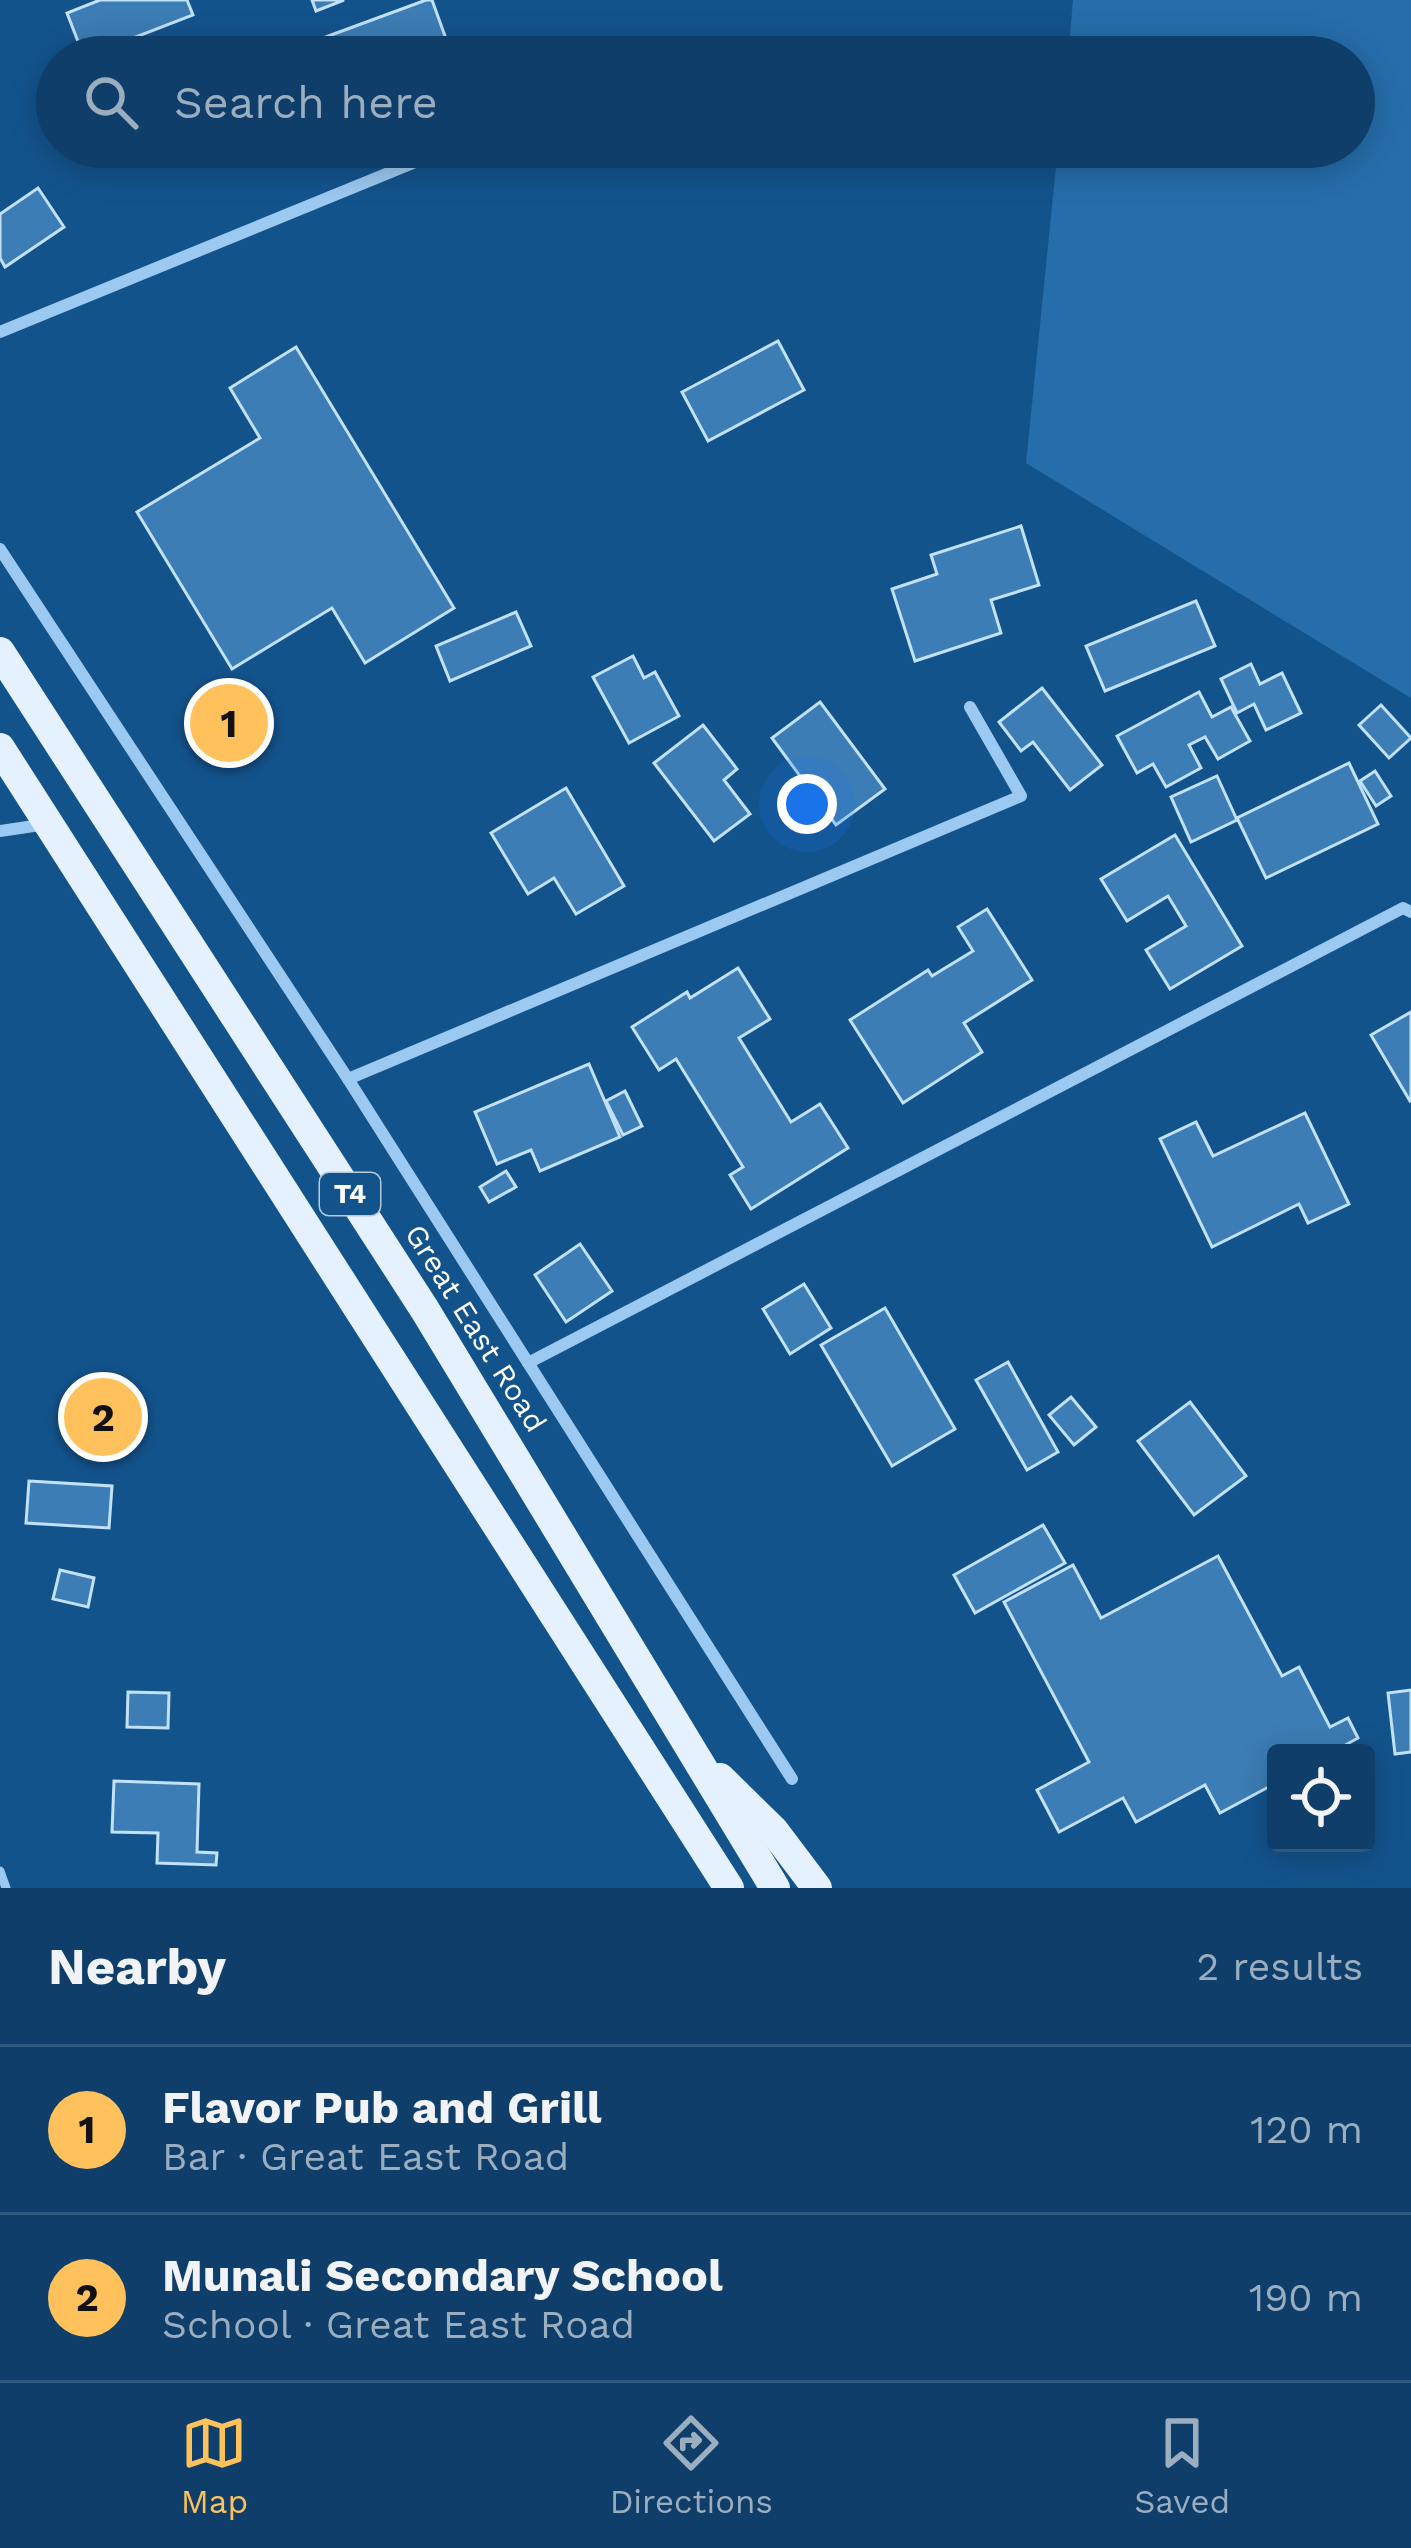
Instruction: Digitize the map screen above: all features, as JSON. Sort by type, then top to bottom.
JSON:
[{"type":"main road","name":"Great East Road","points":[[0,652],[425,1310],[775,1888]]},
{"type":"main road","name":"T4","points":[[0,748],[729,1888]]},
{"type":"main road","name":"Great East Road","points":[[686,1744],[774,1832],[817,1888]]},
{"type":"main road","name":"T4","points":[[660,1780],[705,1888]]},
{"type":"street","points":[[0,332],[401,168]]},
{"type":"street","points":[[0,549],[348,1079],[792,1779]]},
{"type":"street","points":[[348,1079],[1021,796],[970,707]]},
{"type":"street","points":[[0,831],[49,824]]},
{"type":"street","points":[[528,1363],[1403,908],[1411,911]]},
{"type":"lane","points":[[0,1871],[6,1888]]},
{"type":"shaded area","points":[[1073,0],[1411,0],[1411,698],[1026,463],[1056,168],[1375,168],[1375,36],[1070,36]]},
{"type":"building","points":[[100,0],[187,0],[193,15],[138,36],[76,36],[67,13]]},
{"type":"building","points":[[312,0],[344,0],[316,11]]},
{"type":"building","points":[[432,0],[445,36],[328,36]]},
{"type":"building","points":[[38,188],[64,227],[5,267],[0,258],[0,214]]},
{"type":"building","points":[[778,341],[804,390],[708,441],[682,392]]},
{"type":"building","points":[[296,347],[454,608],[365,663],[332,608],[232,669],[137,512],[260,438],[230,388]]},
{"type":"building","points":[[1021,526],[1039,585],[991,600],[1001,633],[915,661],[892,589],[937,574],[931,555]]},
{"type":"building","points":[[1196,601],[1215,646],[1105,691],[1086,646]]},
{"type":"building","points":[[516,612],[531,646],[450,681],[436,646]]},
{"type":"building","points":[[633,656],[644,678],[655,672],[679,716],[629,743],[593,677]]},
{"type":"building","points":[[1251,664],[1260,684],[1282,673],[1301,713],[1266,730],[1254,704],[1237,713],[1221,679]]},
{"type":"building","points":[[1042,688],[1102,765],[1070,790],[1033,742],[1021,751],[999,722]]},
{"type":"building","points":[[1199,692],[1212,717],[1231,707],[1250,741],[1218,759],[1205,737],[1189,745],[1201,768],[1166,787],[1153,764],[1137,773],[1117,736]]},
{"type":"building","points":[[820,702],[885,789],[836,825],[772,738]]},
{"type":"building","points":[[1381,705],[1411,738],[1389,758],[1359,725]]},
{"type":"building","points":[[703,725],[737,769],[724,780],[750,814],[714,841],[654,763]]},
{"type":"building","points":[[1349,763],[1378,824],[1266,878],[1237,818]]},
{"type":"building","points":[[1375,771],[1391,796],[1376,806],[1360,781]]},
{"type":"building","points":[[1217,776],[1237,820],[1191,842],[1171,797]]},
{"type":"building","points":[[566,788],[624,886],[576,914],[554,878],[528,894],[491,833]]},
{"type":"building","points":[[1175,835],[1242,946],[1170,989],[1146,950],[1186,926],[1168,896],[1127,921],[1101,879]]},
{"type":"building","points":[[987,909],[1032,980],[964,1023],[982,1052],[903,1103],[850,1020],[928,970],[932,976],[973,951],[958,927]]},
{"type":"building","points":[[738,968],[770,1019],[739,1038],[791,1122],[820,1104],[848,1148],[751,1209],[730,1175],[743,1167],[676,1059],[659,1070],[632,1027],[687,992],[690,998]]},
{"type":"building","points":[[1411,1012],[1411,1100],[1410,1101],[1371,1035]]},
{"type":"building","points":[[589,1064],[620,1137],[540,1171],[531,1150],[497,1164],[475,1112]]},
{"type":"building","points":[[625,1091],[642,1126],[623,1135],[606,1101]]},
{"type":"building","points":[[1305,1113],[1349,1204],[1308,1223],[1299,1204],[1212,1247],[1160,1139],[1196,1122],[1213,1156]]},
{"type":"building","points":[[506,1171],[516,1187],[489,1202],[480,1187]]},
{"type":"building","points":[[580,1244],[612,1291],[566,1322],[535,1275]]},
{"type":"building","points":[[804,1284],[831,1328],[790,1354],[763,1309]]},
{"type":"building","points":[[885,1308],[955,1429],[892,1466],[821,1345]]},
{"type":"building","points":[[1008,1362],[1058,1452],[1027,1470],[976,1380]]},
{"type":"building","points":[[1071,1397],[1096,1427],[1074,1445],[1049,1415]]},
{"type":"building","points":[[1190,1402],[1246,1476],[1194,1515],[1138,1441]]},
{"type":"building","points":[[29,1481],[112,1486],[109,1528],[26,1523]]},
{"type":"building","points":[[1043,1525],[1065,1563],[975,1613],[954,1575]]},
{"type":"building","points":[[1218,1556],[1282,1676],[1299,1667],[1330,1727],[1348,1718],[1358,1738],[1347,1744],[1267,1744],[1267,1788],[1220,1813],[1205,1785],[1136,1822],[1123,1798],[1059,1832],[1037,1790],[1089,1762],[1004,1602],[1073,1565],[1101,1618]]},
{"type":"building","points":[[60,1570],[94,1578],[88,1607],[53,1599]]},
{"type":"building","points":[[1411,1690],[1411,1752],[1395,1754],[1388,1693]]},
{"type":"building","points":[[128,1692],[169,1693],[168,1728],[127,1727]]},
{"type":"building","points":[[114,1781],[199,1784],[197,1852],[217,1853],[216,1865],[157,1863],[158,1833],[112,1832]]},
{"type":"place","name":"Flavor Pub and Grill","points":[[229,723]]},
{"type":"place","name":"Munali Secondary School","points":[[103,1417]]}]
